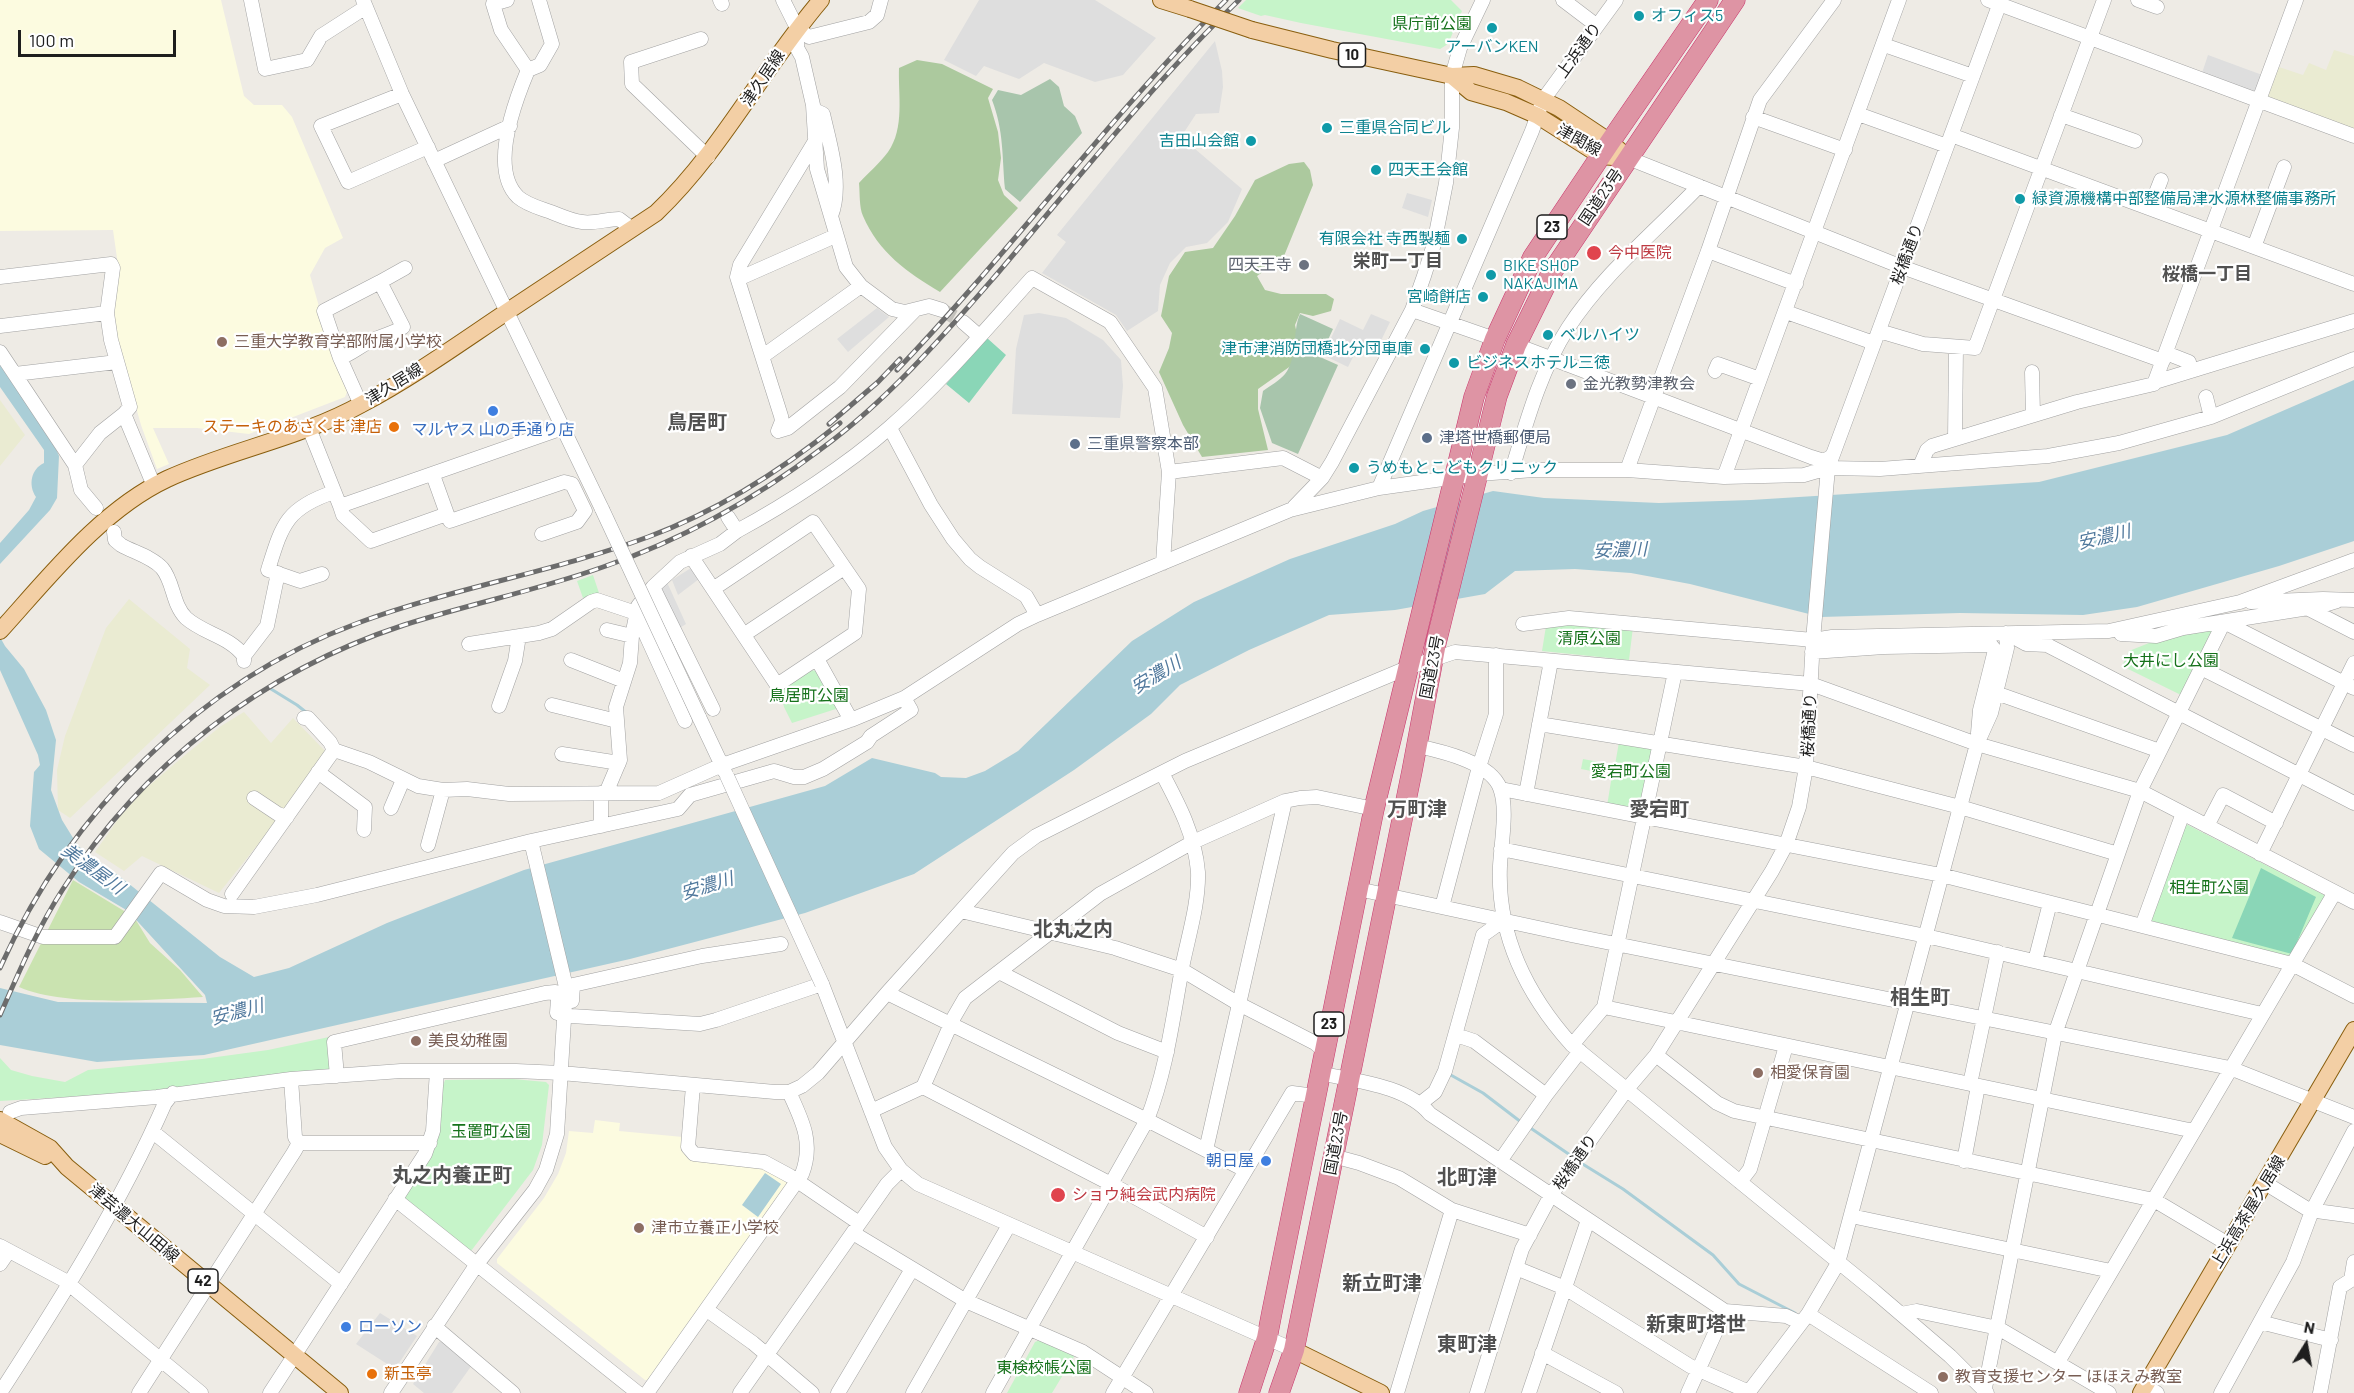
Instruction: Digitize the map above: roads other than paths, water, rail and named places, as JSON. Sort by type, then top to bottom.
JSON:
[{"type":"highway","name":"国道23号","points":[[1249,1393],[1267,1338],[1374,809],[1474,397],[1495,339],[1533,257],[1708,0]]},
{"type":"highway","name":"国道23号","points":[[1279,1393],[1293,1350],[1435,651],[1497,396],[1516,345],[1552,272],[1735,0]]},
{"type":"main road","name":"津久居線","points":[[0,631],[69,553],[131,500],[154,486],[252,446],[309,428],[361,405],[656,213],[708,157],[797,28],[821,0]]},
{"type":"main road","name":"津関線","points":[[1167,1],[1252,30],[1452,76],[1471,92],[1506,102],[1540,108],[1605,149],[1628,158]]},
{"type":"main road","name":"上浜高茶屋久居線","points":[[2147,1391],[2228,1244],[2354,1030]]},
{"type":"main road","name":"津芸濃大山田線","points":[[5,1116],[50,1149],[67,1167],[340,1393]]},
{"type":"main road","name":"津芸濃大山田線","points":[[0,1134],[67,1167]]},
{"type":"main road","points":[[1293,1350],[1381,1393]]},
{"type":"street","points":[[251,0],[265,69],[307,60],[321,36],[365,3],[402,94],[508,311],[725,770],[822,984],[885,1147],[901,1170],[918,1184],[1293,1350]]},
{"type":"street","points":[[507,0],[494,4],[501,30],[528,70]]},
{"type":"street","points":[[539,0],[552,44],[540,65],[528,70],[518,93],[510,126],[504,170],[507,180],[519,198],[532,205],[579,222],[619,219],[632,229]]},
{"type":"street","points":[[783,0],[797,28],[797,48],[802,57],[811,90],[817,169],[846,267],[861,286],[892,309],[904,312],[928,306],[942,310]]},
{"type":"street","points":[[797,28],[809,37],[862,24],[877,15],[881,0]]},
{"type":"street","points":[[1290,510],[1322,478],[1412,310],[1434,244],[1446,183],[1452,128],[1452,76],[1460,48],[1483,0]]},
{"type":"street","points":[[1563,0],[1596,25]]},
{"type":"street","name":"上浜通り","points":[[1379,488],[1540,108],[1596,25],[1616,0]]},
{"type":"street","points":[[1627,470],[1708,251],[1727,197],[1729,184],[1760,100],[1834,0]]},
{"type":"street","points":[[1724,477],[1816,232],[1899,0]]},
{"type":"street","points":[[1786,312],[1876,337],[1975,348],[2104,0]]},
{"type":"street","points":[[2138,0],[2157,7]]},
{"type":"street","points":[[2155,382],[2296,0]]},
{"type":"street","points":[[1996,1],[2354,136]]},
{"type":"street","name":"桜橋通り","points":[[1477,1393],[1516,1268],[1530,1234],[1551,1195],[1627,1089],[1656,1055],[1754,901],[1786,845],[1799,807],[1806,767],[1825,469],[1973,76],[1996,1]]},
{"type":"street","points":[[701,39],[631,62],[632,84],[708,157]]},
{"type":"street","points":[[1884,45],[1973,76]]},
{"type":"street","points":[[402,94],[321,126],[348,182],[428,147]]},
{"type":"street","points":[[813,110],[823,114],[834,166],[836,202],[831,216]]},
{"type":"street","points":[[1858,114],[2042,169],[2354,284]]},
{"type":"street","points":[[2061,115],[2135,141]]},
{"type":"street","points":[[1753,117],[1845,150]]},
{"type":"street","points":[[434,161],[510,126]]},
{"type":"street","points":[[814,143],[740,265],[738,279],[781,416],[782,421],[778,431],[788,428],[840,387],[914,311]]},
{"type":"street","points":[[1628,158],[1902,267],[2164,357],[2189,362]]},
{"type":"street","points":[[2254,247],[2284,167]]},
{"type":"street","points":[[2150,208],[2161,180]]},
{"type":"street","points":[[1511,473],[1534,400],[1551,359],[1567,330],[1584,305],[1699,186]]},
{"type":"street","points":[[738,279],[833,237],[836,233]]},
{"type":"street","points":[[1708,251],[1796,284]]},
{"type":"street","points":[[0,277],[111,264],[113,268],[107,313],[117,362],[130,407],[100,433],[75,465]]},
{"type":"street","points":[[361,405],[340,358],[324,311],[405,268]]},
{"type":"street","points":[[601,826],[604,793],[619,763],[616,707],[630,663],[638,606],[653,587],[680,562],[720,544],[737,531],[779,507],[890,428],[1032,278],[1110,322],[1155,388],[1169,472],[1163,563]]},
{"type":"street","points":[[340,358],[368,342],[394,333],[403,327],[380,282]]},
{"type":"street","points":[[763,356],[861,286]]},
{"type":"street","points":[[1412,310],[1495,339]]},
{"type":"street","points":[[0,326],[107,313]]},
{"type":"street","points":[[1920,466],[1927,450],[1932,446],[2092,398],[2154,384],[2354,321]]},
{"type":"street","points":[[963,322],[979,336]]},
{"type":"street","points":[[1516,345],[1824,461],[1825,469]]},
{"type":"street","points":[[1955,439],[1956,347]]},
{"type":"street","points":[[0,352],[75,465],[81,490],[96,508]]},
{"type":"street","points":[[304,718],[308,718],[330,742],[334,750],[369,762],[418,786],[509,794],[634,795],[659,793],[725,770],[904,698],[1018,624],[1290,510],[1379,488],[1564,469],[1627,470],[1724,477],[1804,475],[1825,469],[1920,466],[2019,459],[2088,449],[2147,436],[2211,417],[2354,358]]},
{"type":"street","points":[[15,374],[117,362]]},
{"type":"street","points":[[1715,371],[1718,364],[1760,379]]},
{"type":"street","points":[[2032,372],[2033,415]]},
{"type":"street","points":[[2206,397],[2211,417]]},
{"type":"street","points":[[124,414],[154,486]]},
{"type":"street","points":[[309,428],[343,515],[371,541],[447,514]]},
{"type":"street","points":[[340,506],[563,428]]},
{"type":"street","points":[[890,428],[931,505],[953,539],[980,567],[1026,596],[1037,615]]},
{"type":"street","points":[[1811,457],[1825,469]]},
{"type":"street","points":[[1169,472],[1283,458],[1322,478]]},
{"type":"street","points":[[433,475],[450,521],[564,482],[572,484],[585,511],[577,522],[542,534]]},
{"type":"street","points":[[322,574],[300,581],[268,570],[274,551],[295,510],[334,492]]},
{"type":"street","points":[[728,517],[737,531]]},
{"type":"street","points":[[691,556],[777,685],[855,633],[859,590],[813,522],[714,589]]},
{"type":"street","points":[[114,532],[115,540],[121,545],[160,565],[170,581],[176,602],[184,616],[229,642],[244,659],[267,626],[278,573]]},
{"type":"street","points":[[1812,646],[1832,637],[2056,634],[2112,630],[2240,602],[2354,560]]},
{"type":"street","points":[[745,634],[844,568]]},
{"type":"street","points":[[653,587],[713,710]]},
{"type":"street","points":[[469,644],[552,628],[597,600],[636,613],[685,721]]},
{"type":"street","points":[[2240,602],[2354,600]]},
{"type":"street","points":[[2112,630],[2118,634],[2156,636],[2183,628],[2321,606],[2337,601]]},
{"type":"street","points":[[2307,608],[2354,632]]},
{"type":"street","points":[[1523,624],[1569,618],[1812,646],[1991,645],[1995,650],[1980,710],[1977,744]]},
{"type":"street","points":[[1986,1393],[2055,1034],[2140,791],[2224,622]]},
{"type":"street","points":[[2224,622],[2349,686]]},
{"type":"street","points":[[607,630],[632,636]]},
{"type":"street","points":[[1516,1268],[1565,1288],[1698,1370],[1752,1391],[1804,1319],[1839,1263],[1977,744],[1991,712],[2007,648],[2006,633]]},
{"type":"street","points":[[2006,633],[2026,644],[2047,645],[2354,803]]},
{"type":"street","points":[[499,706],[515,661],[519,636]]},
{"type":"street","points":[[5,1116],[21,1108],[157,1097],[173,1093],[291,1079],[437,1071],[561,1073],[693,1086],[789,1092],[810,1080],[846,1043],[887,993],[1023,844],[1185,761],[1435,651],[1811,684],[1977,744],[2140,791],[2354,902]]},
{"type":"street","points":[[1442,907],[1479,767],[1496,714],[1496,655]]},
{"type":"street","points":[[817,659],[851,720]]},
{"type":"street","points":[[571,660],[624,681]]},
{"type":"street","points":[[1526,794],[1551,661]]},
{"type":"street","points":[[2260,854],[2322,729],[2349,686],[2354,663]]},
{"type":"street","points":[[2201,668],[2354,745]]},
{"type":"street","points":[[1500,1161],[1604,1007],[1675,672]]},
{"type":"street","points":[[1996,693],[2160,751]]},
{"type":"street","points":[[0,922],[43,937],[116,935],[161,873],[207,900],[224,906],[254,907],[317,895],[531,841],[678,809],[690,795],[774,771],[794,777],[804,777],[823,769],[867,742],[871,736],[910,710],[904,698]]},
{"type":"street","points":[[552,705],[617,721]]},
{"type":"street","points":[[1539,724],[1806,767],[1960,807],[2118,854]]},
{"type":"street","points":[[1417,746],[1452,755],[1479,767],[1495,779],[1501,789],[1503,812],[1499,879],[1504,920],[1511,947],[1526,981],[1553,1024],[1576,1048],[1901,1314],[1950,1356],[1986,1393]]},
{"type":"street","points":[[232,894],[334,750]]},
{"type":"street","points":[[562,754],[619,763]]},
{"type":"street","points":[[318,772],[365,807],[364,830]]},
{"type":"street","points":[[993,1393],[1147,1120],[1157,1095],[1167,1052],[1198,871],[1185,817],[1162,773]]},
{"type":"street","points":[[391,808],[403,780]]},
{"type":"street","points":[[1501,789],[1941,875],[2292,964],[2354,996]]},
{"type":"street","points":[[428,845],[443,790]]},
{"type":"street","points":[[2207,826],[2223,795],[2276,823]]},
{"type":"street","points":[[871,1111],[923,1087],[965,998],[1100,894],[1193,843],[1285,801],[1317,797],[1374,809]]},
{"type":"street","points":[[254,798],[278,814],[287,817]]},
{"type":"street","points":[[1206,1150],[1285,801]]},
{"type":"street","points":[[2142,926],[2182,813]]},
{"type":"street","points":[[391,1393],[477,1264],[535,1190],[546,1170],[557,1134],[566,1021],[566,987],[531,841]]},
{"type":"street","points":[[1501,849],[1926,936],[2262,1014]]},
{"type":"street","points":[[1358,889],[2055,1034],[2230,1068],[2354,1117]]},
{"type":"street","points":[[2058,1362],[2335,892]]},
{"type":"street","points":[[2035,961],[2050,903]]},
{"type":"street","points":[[961,911],[1115,948],[1182,970],[1239,1004],[1315,1043],[1324,1051]]},
{"type":"street","points":[[1421,1103],[1435,1092],[1445,1071],[1482,935],[1504,920]]},
{"type":"street","points":[[566,1021],[573,985],[690,958],[781,944]]},
{"type":"street","points":[[1964,1161],[1984,1018],[1998,952]]},
{"type":"street","points":[[999,972],[1118,1033],[1167,1052]]},
{"type":"street","points":[[337,1076],[333,1042],[545,993],[555,992],[558,999],[557,1021],[700,1024],[822,984]]},
{"type":"street","points":[[887,993],[1245,1170]]},
{"type":"street","points":[[1604,1007],[2194,1131]]},
{"type":"street","points":[[1456,1035],[1474,1041],[1545,1095]]},
{"type":"street","points":[[1740,1182],[1750,1169],[1786,1046]]},
{"type":"street","points":[[1656,1055],[1717,1103],[1734,1111],[2154,1200],[2228,1244]]},
{"type":"street","points":[[270,1393],[425,1154],[433,1131],[437,1071]]},
{"type":"street","points":[[1319,1073],[1400,1092],[1421,1103],[1430,1114],[1725,1311],[1804,1319],[1931,1393]]},
{"type":"street","points":[[291,1079],[295,1137],[299,1143]]},
{"type":"street","points":[[693,1086],[688,1147],[694,1154],[764,1162],[777,1168],[912,1269],[966,1301],[1083,1352],[1146,1393]]},
{"type":"street","points":[[923,1087],[1111,1184],[1207,1237]]},
{"type":"street","points":[[647,1393],[798,1182],[808,1154],[807,1135],[789,1092]]},
{"type":"street","points":[[0,1393],[70,1285],[115,1207],[165,1103],[173,1093]]},
{"type":"street","points":[[1113,1393],[1292,1093],[1315,1096]]},
{"type":"street","points":[[2221,1393],[2293,1262],[2313,1211],[2354,1131]]},
{"type":"street","points":[[153,1132],[341,1284]]},
{"type":"street","points":[[299,1143],[430,1143]]},
{"type":"street","points":[[139,1393],[210,1286],[299,1143]]},
{"type":"street","points":[[1333,1156],[1359,1162],[1400,1178],[1452,1210],[1530,1234]]},
{"type":"street","points":[[740,1393],[887,1184],[901,1170]]},
{"type":"street","points":[[2265,1183],[2313,1211],[2354,1216]]},
{"type":"street","points":[[395,1199],[638,1393]]},
{"type":"street","points":[[1397,1393],[1452,1210]]},
{"type":"street","points":[[1851,1216],[2111,1271]]},
{"type":"street","points":[[1529,1393],[1588,1220]]},
{"type":"street","points":[[913,1393],[1009,1225]]},
{"type":"street","points":[[0,1264],[4,1249],[70,1285],[201,1393]]},
{"type":"street","points":[[2320,1393],[2340,1287],[2352,1280],[2354,1262]]},
{"type":"street","points":[[838,1393],[912,1269]]},
{"type":"street","points":[[707,1310],[753,1343],[812,1393]]},
{"type":"street","points":[[1688,1393],[1725,1311]]},
{"type":"street","points":[[1901,1314],[1917,1311],[1998,1328],[2109,1393]]},
{"type":"street","points":[[2260,1322],[2331,1340]]},
{"type":"street","points":[[434,1326],[513,1393]]},
{"type":"street","points":[[1542,1353],[1616,1393]]},
{"type":"water","points":[[0,365],[54,444],[59,456],[57,498],[50,510],[0,564],[0,543],[29,510],[36,497],[32,487],[32,478],[36,469],[44,463],[44,450],[0,387]]},
{"type":"water","points":[[2354,380],[2354,541],[2279,566],[2137,607],[2083,615],[1960,613],[1821,617],[1690,584],[1631,573],[1575,569],[1515,571],[1485,594],[1395,610],[1329,615],[1249,650],[1180,685],[1151,714],[1074,770],[914,874],[805,913],[630,959],[204,1055],[97,1062],[0,1045],[0,988],[58,1002],[207,1003],[205,995],[128,911],[79,882],[39,849],[30,826],[34,772],[40,765],[38,755],[0,670],[0,637],[24,669],[46,710],[56,740],[51,790],[62,820],[78,846],[220,957],[254,977],[289,968],[387,923],[524,870],[825,786],[872,758],[935,773],[941,777],[966,778],[985,771],[1018,751],[1132,641],[1194,602],[1290,559],[1395,524],[1423,511],[1493,491],[1544,498],[1659,503],[1751,500],[2039,482],[2227,435]]},
{"type":"water","points":[[765,1173],[781,1184],[758,1217],[742,1205]]},
{"type":"waterway","points":[[271,689],[307,713]]},
{"type":"waterway","points":[[1449,1074],[1483,1093],[1521,1122]]},
{"type":"waterway","points":[[1529,1127],[1573,1157]]},
{"type":"waterway","points":[[1581,1163],[1623,1189],[1713,1255],[1739,1284],[1795,1313]]},
{"type":"tunnel","points":[[942,310],[963,322]]},
{"type":"railway","points":[[897,370],[980,278],[1141,90],[1226,0]]},
{"type":"railway","points":[[0,1015],[45,920],[63,889],[95,844],[130,802],[168,763],[210,728],[255,696],[302,668],[352,644],[404,625],[554,583],[632,556],[717,517],[796,467],[846,430],[914,366],[997,274],[1145,99],[1239,0]]},
{"type":"railway","points":[[829,424],[878,382],[900,359]]},
{"type":"railway","points":[[0,968],[29,911],[63,857],[101,806],[145,760],[193,717],[244,680],[300,648],[358,623],[430,600],[576,560],[674,527],[724,502],[772,473],[840,423]]},
{"type":"place","name":"オフィス5","points":[[1639,16]]},
{"type":"place","name":"アーバンKEN","points":[[1492,28]]},
{"type":"place","name":"三重県合同ビル","points":[[1327,128]]},
{"type":"place","name":"吉田山会館","points":[[1251,141]]},
{"type":"place","name":"四天王会館","points":[[1376,170]]},
{"type":"place","name":"緑資源機構中部整備局津水源林整備事務所","points":[[2020,199]]},
{"type":"place","name":"有限会社 寺西製麺","points":[[1462,239]]},
{"type":"place","name":"今中医院","points":[[1594,253]]},
{"type":"place","name":"四天王寺","points":[[1304,265]]},
{"type":"place","name":"BIKE SHOP NAKAJIMA","points":[[1491,275]]},
{"type":"place","name":"宮崎餅店","points":[[1483,297]]},
{"type":"place","name":"ベルハイツ","points":[[1548,335]]},
{"type":"place","name":"三重大学教育学部附属小学校","points":[[222,342]]},
{"type":"place","name":"津市津消防団橋北分団車庫","points":[[1425,349]]},
{"type":"place","name":"ビジネスホテル三徳","points":[[1454,363]]},
{"type":"place","name":"金光教勢津教会","points":[[1571,384]]},
{"type":"place","name":"マルヤス 山の手通り店","points":[[493,411]]},
{"type":"place","name":"ステーキのあさくま 津店","points":[[394,427]]},
{"type":"place","name":"津塔世橋郵便局","points":[[1427,438]]},
{"type":"place","name":"三重県警察本部","points":[[1075,444]]},
{"type":"place","name":"うめもとこどもクリニック","points":[[1354,468]]},
{"type":"place","name":"美良幼稚園","points":[[416,1041]]},
{"type":"place","name":"相愛保育園","points":[[1758,1073]]},
{"type":"place","name":"朝日屋","points":[[1266,1161]]},
{"type":"place","name":"ショウ純会武内病院","points":[[1058,1195]]},
{"type":"place","name":"津市立養正小学校","points":[[639,1228]]},
{"type":"place","name":"ローソン","points":[[346,1327]]},
{"type":"place","name":"新玉亭","points":[[372,1374]]},
{"type":"place","name":"教育支援センター ほほえみ教室","points":[[1943,1377]]},
{"type":"district","name":"栄町一丁目","points":[[1398,261]]},
{"type":"district","name":"桜橋一丁目","points":[[2207,274]]},
{"type":"district","name":"鳥居町","points":[[697,422]]},
{"type":"district","name":"万町津","points":[[1417,809]]},
{"type":"district","name":"愛宕町","points":[[1659,809]]},
{"type":"district","name":"北丸之内","points":[[1073,929]]},
{"type":"district","name":"相生町","points":[[1920,997]]},
{"type":"district","name":"丸之内養正町","points":[[452,1175]]},
{"type":"district","name":"北町津","points":[[1467,1177]]},
{"type":"district","name":"新立町津","points":[[1382,1283]]},
{"type":"district","name":"新東町塔世","points":[[1696,1324]]},
{"type":"district","name":"東町津","points":[[1467,1344]]},
{"type":"park label","name":"県庁前公園","points":[[1432,24]]},
{"type":"park label","name":"清原公園","points":[[1589,639]]},
{"type":"park label","name":"大井にし公園","points":[[2171,661]]},
{"type":"park label","name":"鳥居町公園","points":[[809,696]]},
{"type":"park label","name":"愛宕町公園","points":[[1631,772]]},
{"type":"park label","name":"相生町公園","points":[[2209,888]]},
{"type":"park label","name":"玉置町公園","points":[[491,1132]]},
{"type":"park label","name":"東検校帳公園","points":[[1044,1368]]},
{"type":"water label","name":"安濃川","points":[[2104,537]]},
{"type":"water label","name":"安濃川","points":[[1620,550]]},
{"type":"water label","name":"安濃川","points":[[1156,675]]},
{"type":"water label","name":"美濃屋川","points":[[93,869]]},
{"type":"water label","name":"安濃川","points":[[707,886]]},
{"type":"water label","name":"安濃川","points":[[237,1012]]}]
